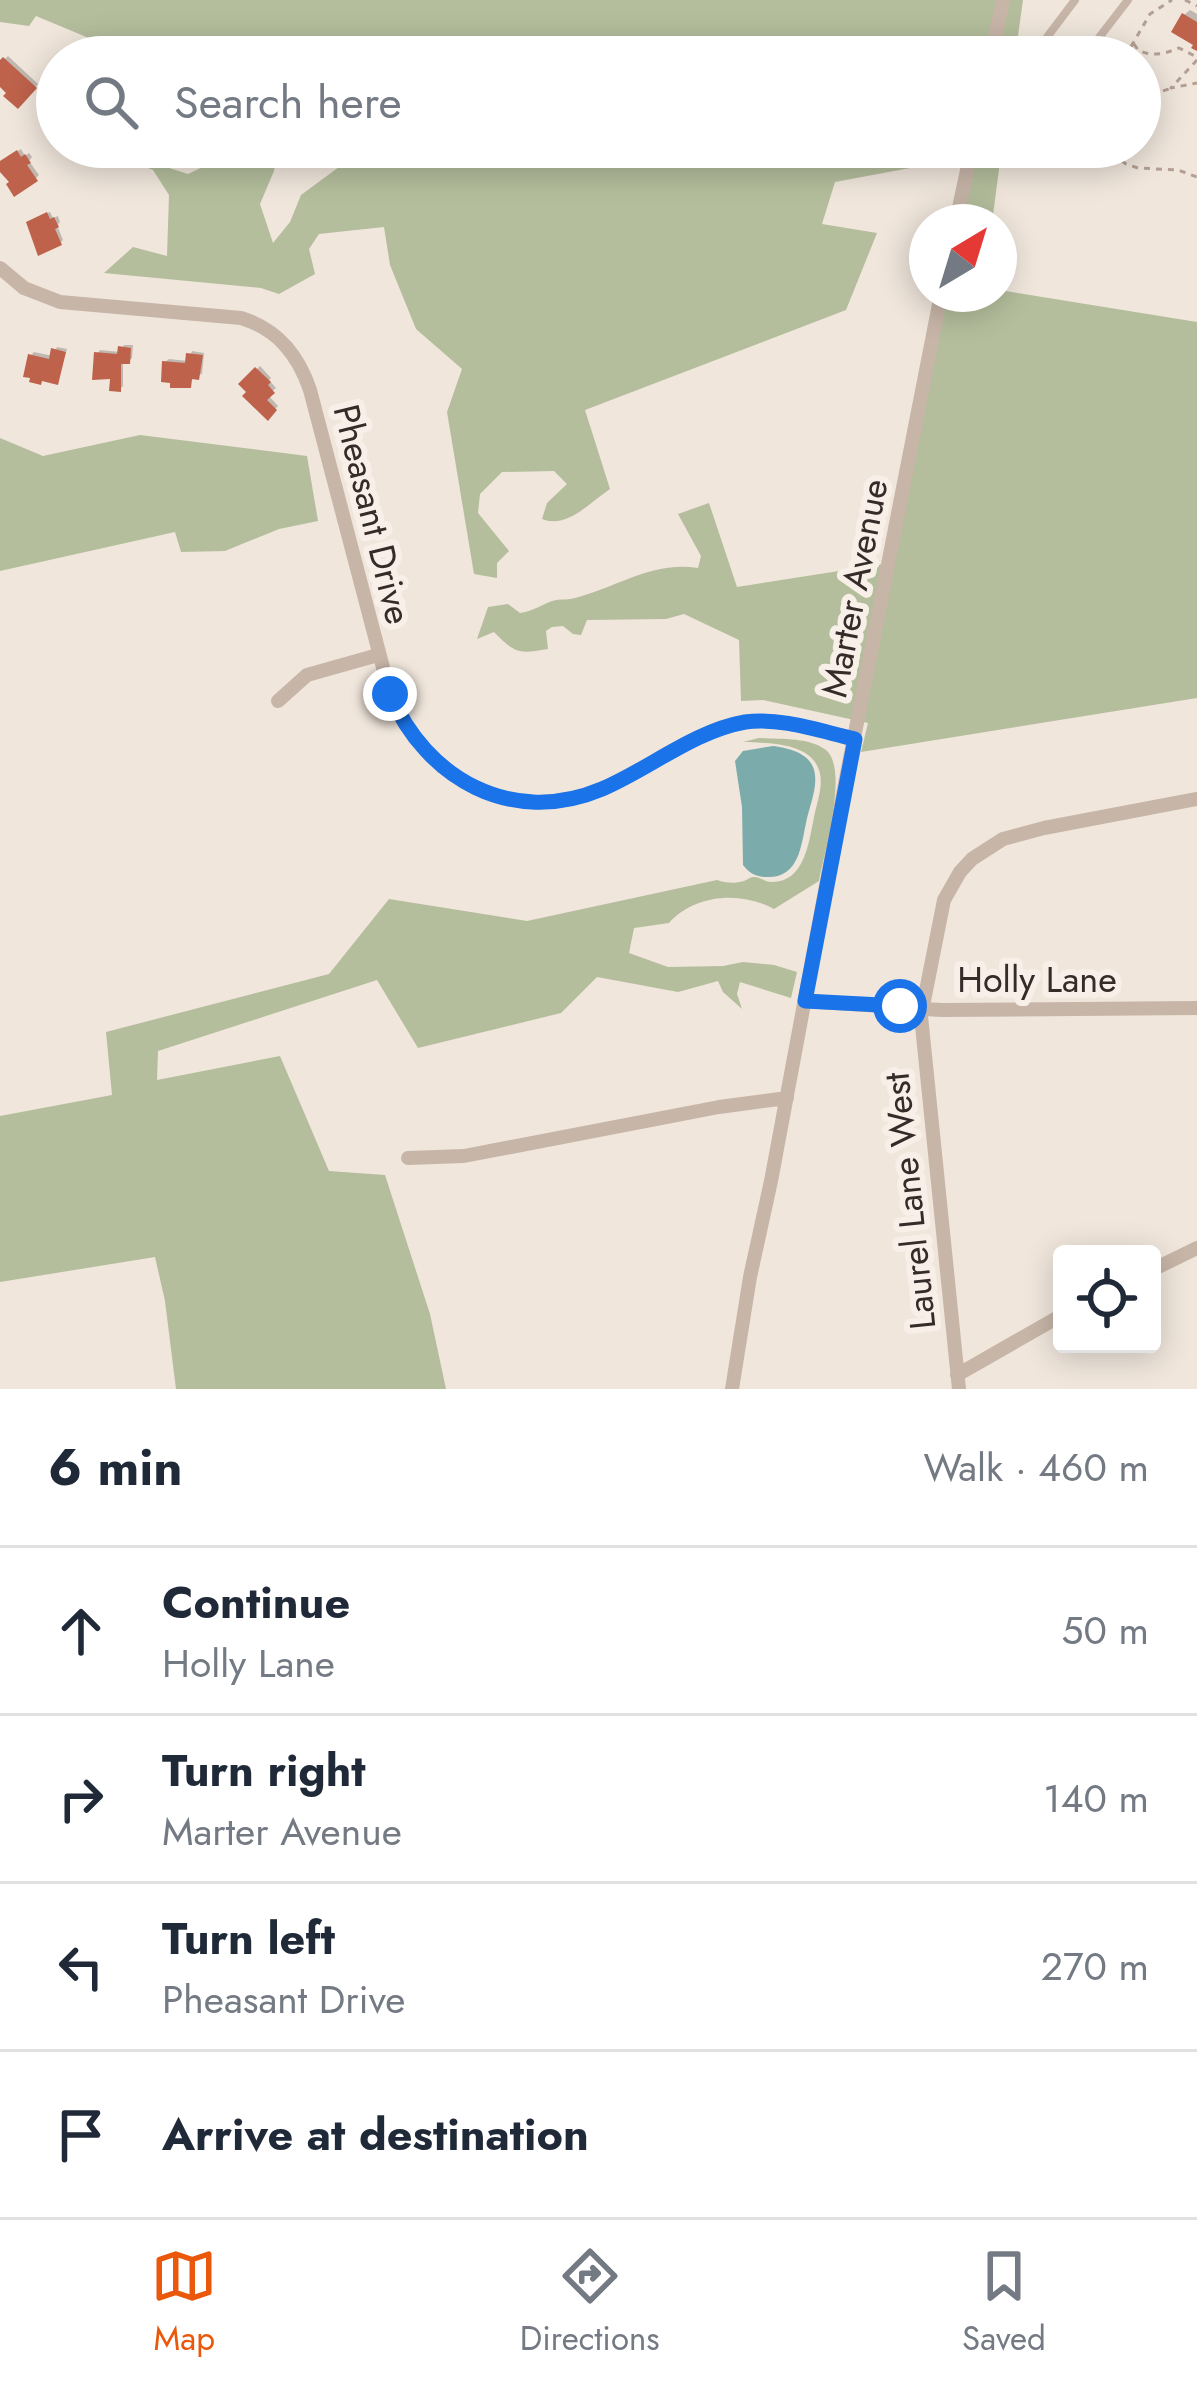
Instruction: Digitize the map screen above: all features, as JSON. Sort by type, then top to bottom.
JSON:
[{"type":"street","points":[[995,36],[1003,0]]},
{"type":"street","points":[[960,204],[968,168]]},
{"type":"street","name":"Pheasant Drive","points":[[0,268],[24,288],[60,302],[241,318],[257,323],[285,344],[310,390],[378,655],[397,710],[415,740],[464,783],[511,800],[562,800],[596,791],[710,734],[745,722],[790,725],[855,739]]},
{"type":"street","name":"Marter Avenue","points":[[732,1389],[938,312]]},
{"type":"street","points":[[278,701],[307,675],[378,655]]},
{"type":"street","name":"Laurel Lane West","points":[[958,1382],[921,1016],[944,900],[972,859],[1003,839],[1197,799]]},
{"type":"street","name":"Holly Lane","points":[[805,1001],[941,1010],[1197,1008]]},
{"type":"street","points":[[408,1158],[464,1156],[787,1098]]},
{"type":"street","points":[[1161,1266],[1197,1248]]},
{"type":"street","points":[[958,1382],[1053,1321]]},
{"type":"lane","points":[[1048,36],[1076,0]]},
{"type":"lane","points":[[1100,36],[1128,0]]},
{"type":"path","points":[[1137,36],[1150,14],[1172,0]]},
{"type":"path","points":[[1184,0],[1196,3]]},
{"type":"path","points":[[1175,50],[1179,36]]},
{"type":"path","points":[[1161,53],[1186,50],[1197,58],[1171,88]]},
{"type":"path","points":[[1161,91],[1197,82]]},
{"type":"path","points":[[1138,168],[1178,170],[1197,177]]},
{"type":"green space","points":[[0,0],[1023,0],[1018,36],[84,36],[36,16],[29,26],[0,22]]},
{"type":"green space","points":[[148,168],[188,174],[200,168],[275,168],[260,204],[273,243],[290,222],[301,195],[338,168],[910,168],[835,182],[822,224],[877,233],[846,310],[585,410],[610,489],[586,507],[569,518],[542,519],[547,503],[567,484],[554,471],[502,472],[480,494],[478,513],[509,551],[497,563],[497,578],[474,574],[447,412],[462,369],[416,329],[390,265],[384,227],[319,234],[309,249],[315,274],[279,294],[261,288],[104,273],[133,247],[167,256],[169,195]]},
{"type":"green space","points":[[967,168],[999,168],[994,204],[961,204]]},
{"type":"green space","points":[[1017,293],[1197,322],[1197,698],[861,752],[868,723],[763,700],[741,701],[739,640],[684,614],[666,619],[587,620],[581,635],[563,626],[552,627],[546,631],[548,649],[538,651],[518,651],[494,632],[477,639],[488,607],[508,604],[520,613],[665,568],[698,568],[701,556],[678,514],[709,503],[737,587],[890,563],[939,312],[1017,312]]},
{"type":"green space","points":[[140,435],[307,456],[318,521],[279,529],[225,551],[181,552],[175,532],[0,571],[0,438],[43,456]]},
{"type":"green space","points":[[759,738],[812,743],[833,760],[835,792],[819,881],[774,909],[733,898],[705,901],[669,923],[634,928],[629,953],[668,967],[774,965],[797,972],[791,998],[740,982],[737,994],[742,1009],[718,981],[678,992],[597,977],[561,1013],[418,1048],[377,980],[158,1051],[157,1080],[280,1056],[329,1171],[385,1175],[430,1314],[446,1389],[176,1389],[155,1257],[0,1282],[0,1116],[112,1095],[106,1032],[329,974],[389,899],[527,921],[717,880],[737,883],[755,877],[769,882],[791,876],[810,837],[819,770],[797,749],[743,742]]},
{"type":"water","points":[[773,746],[806,758],[815,781],[797,859],[786,872],[763,877],[743,865],[735,761],[743,751]]},
{"type":"building","points":[[1182,13],[1197,22],[1197,51],[1171,32]]},
{"type":"building","points":[[3,57],[36,87],[18,109],[3,96]]},
{"type":"building","points":[[17,150],[21,157],[25,154],[38,181],[14,197],[0,172],[0,161]]},
{"type":"building","points":[[47,212],[59,227],[55,229],[62,245],[38,256],[26,222]]},
{"type":"building","points":[[118,346],[131,348],[130,364],[121,364],[121,392],[109,391],[110,379],[92,380],[94,352],[117,354]]},
{"type":"building","points":[[51,348],[66,352],[58,385],[29,382],[30,378],[23,377],[28,354],[49,359]]},
{"type":"building","points":[[186,353],[203,355],[199,380],[192,379],[191,388],[170,388],[170,383],[161,382],[162,361],[185,363]]},
{"type":"building","points":[[255,367],[275,393],[267,400],[277,410],[268,421],[242,396],[246,392],[238,384]]},
{"type":"route","points":[[390,694],[415,740],[438,764],[464,783],[511,800],[579,797],[745,722],[790,725],[855,739],[805,1001],[900,1006]]}]
